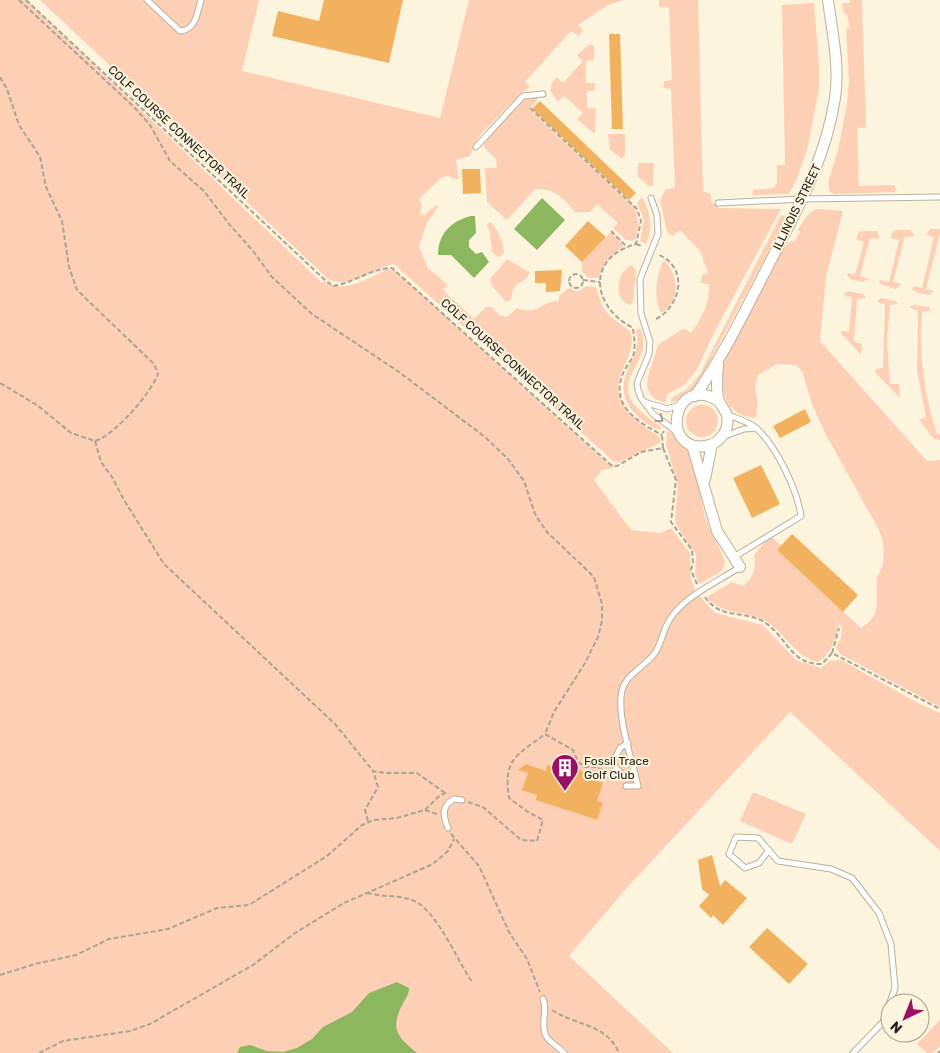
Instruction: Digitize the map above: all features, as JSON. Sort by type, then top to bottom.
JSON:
[{"type":"street","name":"ILLINOIS STREET","points":[[695,396],[719,361],[802,199],[826,145],[835,96],[835,56],[828,0]]},
{"type":"street","points":[[692,445],[706,446],[712,444],[722,437],[726,430],[726,414],[719,401],[716,384],[719,361]]},
{"type":"street","points":[[719,401],[704,395],[695,396],[681,405],[676,420],[680,434],[692,445],[717,531],[740,567]]},
{"type":"street","points":[[704,483],[712,444]]},
{"type":"lane","points":[[147,0],[180,31],[193,26],[201,0]]},
{"type":"lane","points":[[476,147],[523,96],[543,94]]},
{"type":"lane","points":[[718,203],[802,199],[940,197]]},
{"type":"lane","points":[[651,198],[657,215],[658,234],[640,279],[641,313],[650,342],[649,354],[637,383],[643,402],[653,414],[680,434]]},
{"type":"lane","points":[[643,402],[667,410],[681,405]]},
{"type":"lane","points":[[726,414],[756,428],[777,456],[798,498],[801,516],[734,557]]},
{"type":"lane","points":[[722,437],[744,429],[756,428]]},
{"type":"lane","points":[[626,786],[638,786],[622,709],[623,685],[626,679],[645,664],[656,652],[664,632],[677,609],[740,567]]},
{"type":"lane","points":[[628,743],[620,748],[613,762],[626,778],[636,778]]},
{"type":"lane","points":[[448,828],[443,812],[445,805],[454,799],[462,800]]},
{"type":"lane","points":[[769,850],[759,863],[745,868],[729,854],[736,837],[758,838],[769,850],[778,860],[831,869],[852,878],[879,913],[891,944],[895,988],[883,1022],[853,1053]]},
{"type":"lane","points":[[543,999],[545,1003],[544,1031],[550,1041],[564,1053]]},
{"type":"path","points":[[18,0],[134,107],[150,125],[170,161],[204,191],[224,219],[253,250],[272,277],[312,314],[399,372],[485,437],[508,459],[524,481],[534,514],[547,532],[594,577],[602,604],[602,621],[598,637],[585,663],[554,712],[545,734],[516,755],[506,776],[509,798],[543,820],[537,841],[521,840],[483,807],[445,793],[417,772],[386,773],[373,771]]},
{"type":"path","name":"COLF COURSE CONNECTOR TRAIL","points":[[26,0],[333,286],[341,285],[384,268],[392,268],[611,465],[617,466],[641,452],[664,448]]},
{"type":"path","points":[[0,77],[7,89],[20,125],[40,157],[48,193],[62,221],[69,267],[77,290],[157,369],[156,379],[139,401],[107,436],[95,441],[71,432],[37,405],[0,383]]},
{"type":"path","points":[[530,108],[630,200],[637,209],[641,221],[636,244]]},
{"type":"path","points":[[611,231],[627,247]]},
{"type":"path","points":[[637,327],[633,328],[620,321],[606,306],[600,291],[600,282],[610,258],[627,247],[636,244],[642,246]]},
{"type":"path","points":[[656,319],[664,315],[673,304],[679,282],[673,266],[659,254]]},
{"type":"path","points":[[583,280],[578,288],[574,287],[570,282],[571,276],[575,274],[583,280],[600,282]]},
{"type":"path","points":[[633,328],[633,355],[621,377],[620,390],[624,406],[634,420],[662,435]]},
{"type":"path","points":[[664,429],[662,435],[664,448],[676,480],[671,522],[692,550],[693,563],[691,570],[701,592],[711,605],[723,612],[764,622],[797,656],[809,664],[822,664],[832,653],[840,628]]},
{"type":"path","points":[[95,441],[101,462],[164,564],[334,724],[373,771],[378,787],[365,810],[368,822]]},
{"type":"path","points":[[832,653],[940,709]]},
{"type":"path","points":[[545,734],[573,750],[578,762],[585,767],[597,767],[626,786]]},
{"type":"path","points":[[0,975],[35,964],[76,955],[109,940],[168,929],[217,908],[249,906],[327,856],[368,822],[379,818],[398,818],[425,810],[445,793]]},
{"type":"path","points":[[425,810],[435,813],[448,828],[454,839],[479,866],[487,888],[509,932],[527,959],[543,999],[552,1010],[561,1016],[600,1029],[609,1036],[619,1053]]},
{"type":"path","points":[[39,1053],[63,1041],[130,1031],[150,1024],[253,965],[295,933],[344,903],[438,861],[448,851],[454,839]]},
{"type":"path","points":[[367,893],[412,900],[423,906],[457,954],[473,983]]},
{"type":"shaded area","name":"Fossil Trace Golf Club","points":[[0,0],[26,0],[322,283],[323,281],[331,285],[347,286],[356,284],[388,269],[394,270],[606,462],[617,467],[602,470],[594,480],[631,530],[660,533],[671,528],[690,553],[691,578],[695,591],[715,613],[763,625],[796,660],[821,668],[829,661],[841,660],[918,703],[940,713],[940,851],[790,712],[624,891],[569,956],[673,1053],[0,1053]]},
{"type":"shaded area","points":[[40,0],[259,0],[242,71],[440,118],[469,0],[624,0],[608,5],[578,25],[583,30],[579,36],[571,31],[525,82],[530,87],[520,94],[479,136],[470,156],[456,160],[459,179],[448,176],[441,178],[419,199],[422,205],[420,214],[424,215],[437,205],[438,207],[427,223],[419,246],[428,268],[448,285],[443,290],[474,319],[486,307],[492,307],[499,315],[507,317],[517,308],[530,311],[558,301],[560,295],[569,288],[577,292],[587,286],[596,287],[602,306],[611,317],[631,332],[631,348],[618,384],[622,403],[635,419],[660,437],[660,443],[620,462],[613,461],[394,264],[344,282],[328,279],[178,137],[182,133]]},
{"type":"shaded area","points":[[659,0],[698,0],[703,191],[711,194],[711,201],[719,208],[781,209],[716,329],[696,371],[684,385],[668,394],[665,403],[655,399],[647,387],[648,376],[658,345],[684,328],[691,333],[699,322],[704,310],[708,298],[709,284],[701,283],[702,275],[708,273],[700,251],[680,230],[673,236],[667,232],[660,200],[665,190],[675,187],[671,89],[664,88],[664,81],[672,80],[669,7],[659,7]]},
{"type":"shaded area","points":[[850,0],[862,0],[866,127],[857,128],[859,186],[894,185],[897,190],[894,192],[834,194],[830,192],[828,183],[838,150],[847,104],[849,80],[846,29],[850,28],[842,3],[850,3]]},
{"type":"shaded area","points":[[814,3],[819,89],[807,150],[796,181],[789,194],[752,195],[753,190],[774,188],[777,183],[777,165],[785,165],[782,5]]},
{"type":"shaded area","points":[[590,44],[594,46],[594,60],[586,61],[586,83],[595,83],[595,91],[587,91],[587,108],[596,108],[595,134],[577,119],[583,113],[564,96],[558,102],[550,90],[552,83],[557,77],[563,83],[583,61],[577,55]]},
{"type":"shaded area","points":[[536,96],[538,99],[529,109],[635,208],[639,226],[634,241],[626,240],[613,228],[618,223],[597,204],[590,212],[575,212],[563,198],[548,190],[535,189],[507,220],[487,202],[485,168],[497,168],[496,159],[484,147],[484,141],[521,102],[526,98]]},
{"type":"shaded area","points":[[608,134],[625,134],[625,155],[622,159],[610,150]]},
{"type":"shaded area","points":[[638,163],[654,163],[653,186],[649,186],[638,177]]},
{"type":"shaded area","points":[[642,197],[650,220],[650,232],[646,244],[640,241],[644,219],[637,203]]},
{"type":"shaded area","points":[[542,198],[565,220],[537,250],[514,229]]},
{"type":"shaded area","points":[[820,209],[843,211],[826,277],[820,341],[927,461],[940,460],[940,707],[840,654],[836,647],[841,637],[842,626],[838,625],[832,646],[822,660],[818,662],[809,659],[795,649],[778,630],[764,620],[727,610],[713,603],[707,597],[732,582],[743,586],[747,583],[750,580],[755,564],[754,555],[770,536],[781,545],[777,550],[861,628],[873,617],[877,607],[877,579],[883,564],[884,554],[881,535],[825,433],[812,404],[802,371],[796,365],[777,364],[758,375],[755,388],[758,403],[756,418],[737,412],[730,406],[723,391],[722,372],[724,362],[783,250],[790,241],[794,242],[800,232],[798,230],[812,211]]},
{"type":"shaded area","points":[[781,215],[785,216],[783,224],[701,379],[686,396],[671,402],[671,398],[687,389],[700,374]]},
{"type":"shaded area","points":[[475,216],[476,233],[469,240],[469,247],[476,254],[482,252],[489,262],[474,278],[451,255],[438,255],[440,241],[447,230],[457,221]]},
{"type":"shaded area","points":[[490,222],[498,231],[503,245],[504,253],[498,257],[492,252],[487,225]]},
{"type":"shaded area","points":[[930,229],[940,229],[940,233],[926,289],[934,291],[929,295],[912,289],[914,286],[922,288],[934,237],[926,235]]},
{"type":"shaded area","points":[[896,230],[910,230],[914,235],[913,237],[905,236],[893,282],[901,284],[896,289],[882,285],[879,282],[880,280],[889,282],[899,240],[891,238],[892,232]]},
{"type":"shaded area","points":[[877,231],[879,237],[878,239],[870,238],[860,276],[869,279],[863,282],[850,279],[847,275],[848,273],[855,275],[864,242],[856,239],[859,232]]},
{"type":"shaded area","points":[[611,232],[623,244],[622,247],[606,262],[598,278],[588,278],[582,271],[582,262]]},
{"type":"shaded area","points":[[507,259],[530,273],[516,285],[511,300],[506,302],[493,287],[490,279]]},
{"type":"shaded area","points":[[664,260],[673,273],[676,288],[672,302],[661,313],[657,300],[656,286]]},
{"type":"shaded area","points":[[631,265],[636,270],[633,302],[630,305],[624,302],[621,297],[619,285],[622,273]]},
{"type":"shaded area","points":[[847,291],[863,294],[866,298],[857,299],[854,342],[862,344],[861,355],[841,333],[841,331],[849,332],[852,297],[843,295]]},
{"type":"shaded area","points":[[881,298],[895,301],[898,304],[890,305],[887,341],[890,384],[899,384],[900,398],[875,372],[876,369],[883,368],[885,304],[877,302]]},
{"type":"shaded area","points":[[914,305],[929,307],[931,311],[922,312],[922,359],[932,419],[937,434],[940,434],[940,440],[934,439],[919,420],[926,417],[917,371],[918,311],[909,307]]},
{"type":"shaded area","points":[[640,328],[643,342],[641,354],[628,387],[630,398],[641,412],[662,427],[660,430],[636,415],[626,401],[624,392],[626,374],[637,348],[636,330]]},
{"type":"shaded area","points":[[702,405],[714,409],[718,421],[714,433],[702,437],[690,433],[686,421],[690,409]]},
{"type":"shaded area","points":[[667,431],[677,436],[685,444],[695,469],[706,519],[725,562],[722,571],[699,584],[695,574],[696,555],[675,523],[678,485],[666,444]]},
{"type":"shaded area","points":[[753,792],[806,814],[792,844],[740,821]]},
{"type":"shaded area","points":[[397,982],[409,988],[397,1019],[397,1031],[404,1042],[417,1053],[237,1053],[240,1047],[250,1045],[267,1051],[283,1052],[297,1048],[312,1039],[323,1027],[352,1012],[369,993]]},
{"type":"shaded area","points":[[940,1020],[940,1046],[933,1053],[927,1053],[917,1044],[930,1043],[930,1030]]},
{"type":"building","points":[[324,0],[403,0],[389,63],[272,36],[278,11],[319,21]]},
{"type":"building","points":[[609,34],[620,34],[623,129],[612,129]]},
{"type":"building","points":[[540,101],[636,193],[629,200],[532,109]]},
{"type":"building","points":[[462,169],[480,169],[481,193],[463,194]]},
{"type":"building","points":[[588,221],[606,237],[582,262],[565,246]]},
{"type":"building","points":[[562,270],[560,291],[546,292],[546,283],[535,283],[535,271]]},
{"type":"building","points":[[805,409],[811,422],[780,438],[773,426]]},
{"type":"building","points":[[761,465],[780,504],[752,518],[733,478]]},
{"type":"building","points":[[792,534],[858,595],[843,612],[777,550]]},
{"type":"building","name":"Fossil Trace Golf Club","points":[[526,764],[546,771],[547,765],[573,773],[575,765],[584,773],[583,776],[603,783],[597,801],[603,803],[597,820],[536,800],[537,795],[522,790],[528,773],[518,770]]},
{"type":"building","points":[[712,855],[720,886],[725,880],[747,898],[723,925],[713,915],[711,918],[699,906],[709,895],[702,889],[698,860]]},
{"type":"building","points":[[767,928],[808,964],[789,984],[749,947]]},
{"type":"place","name":"Fossil Trace Golf Club","points":[[565,792]]}]
